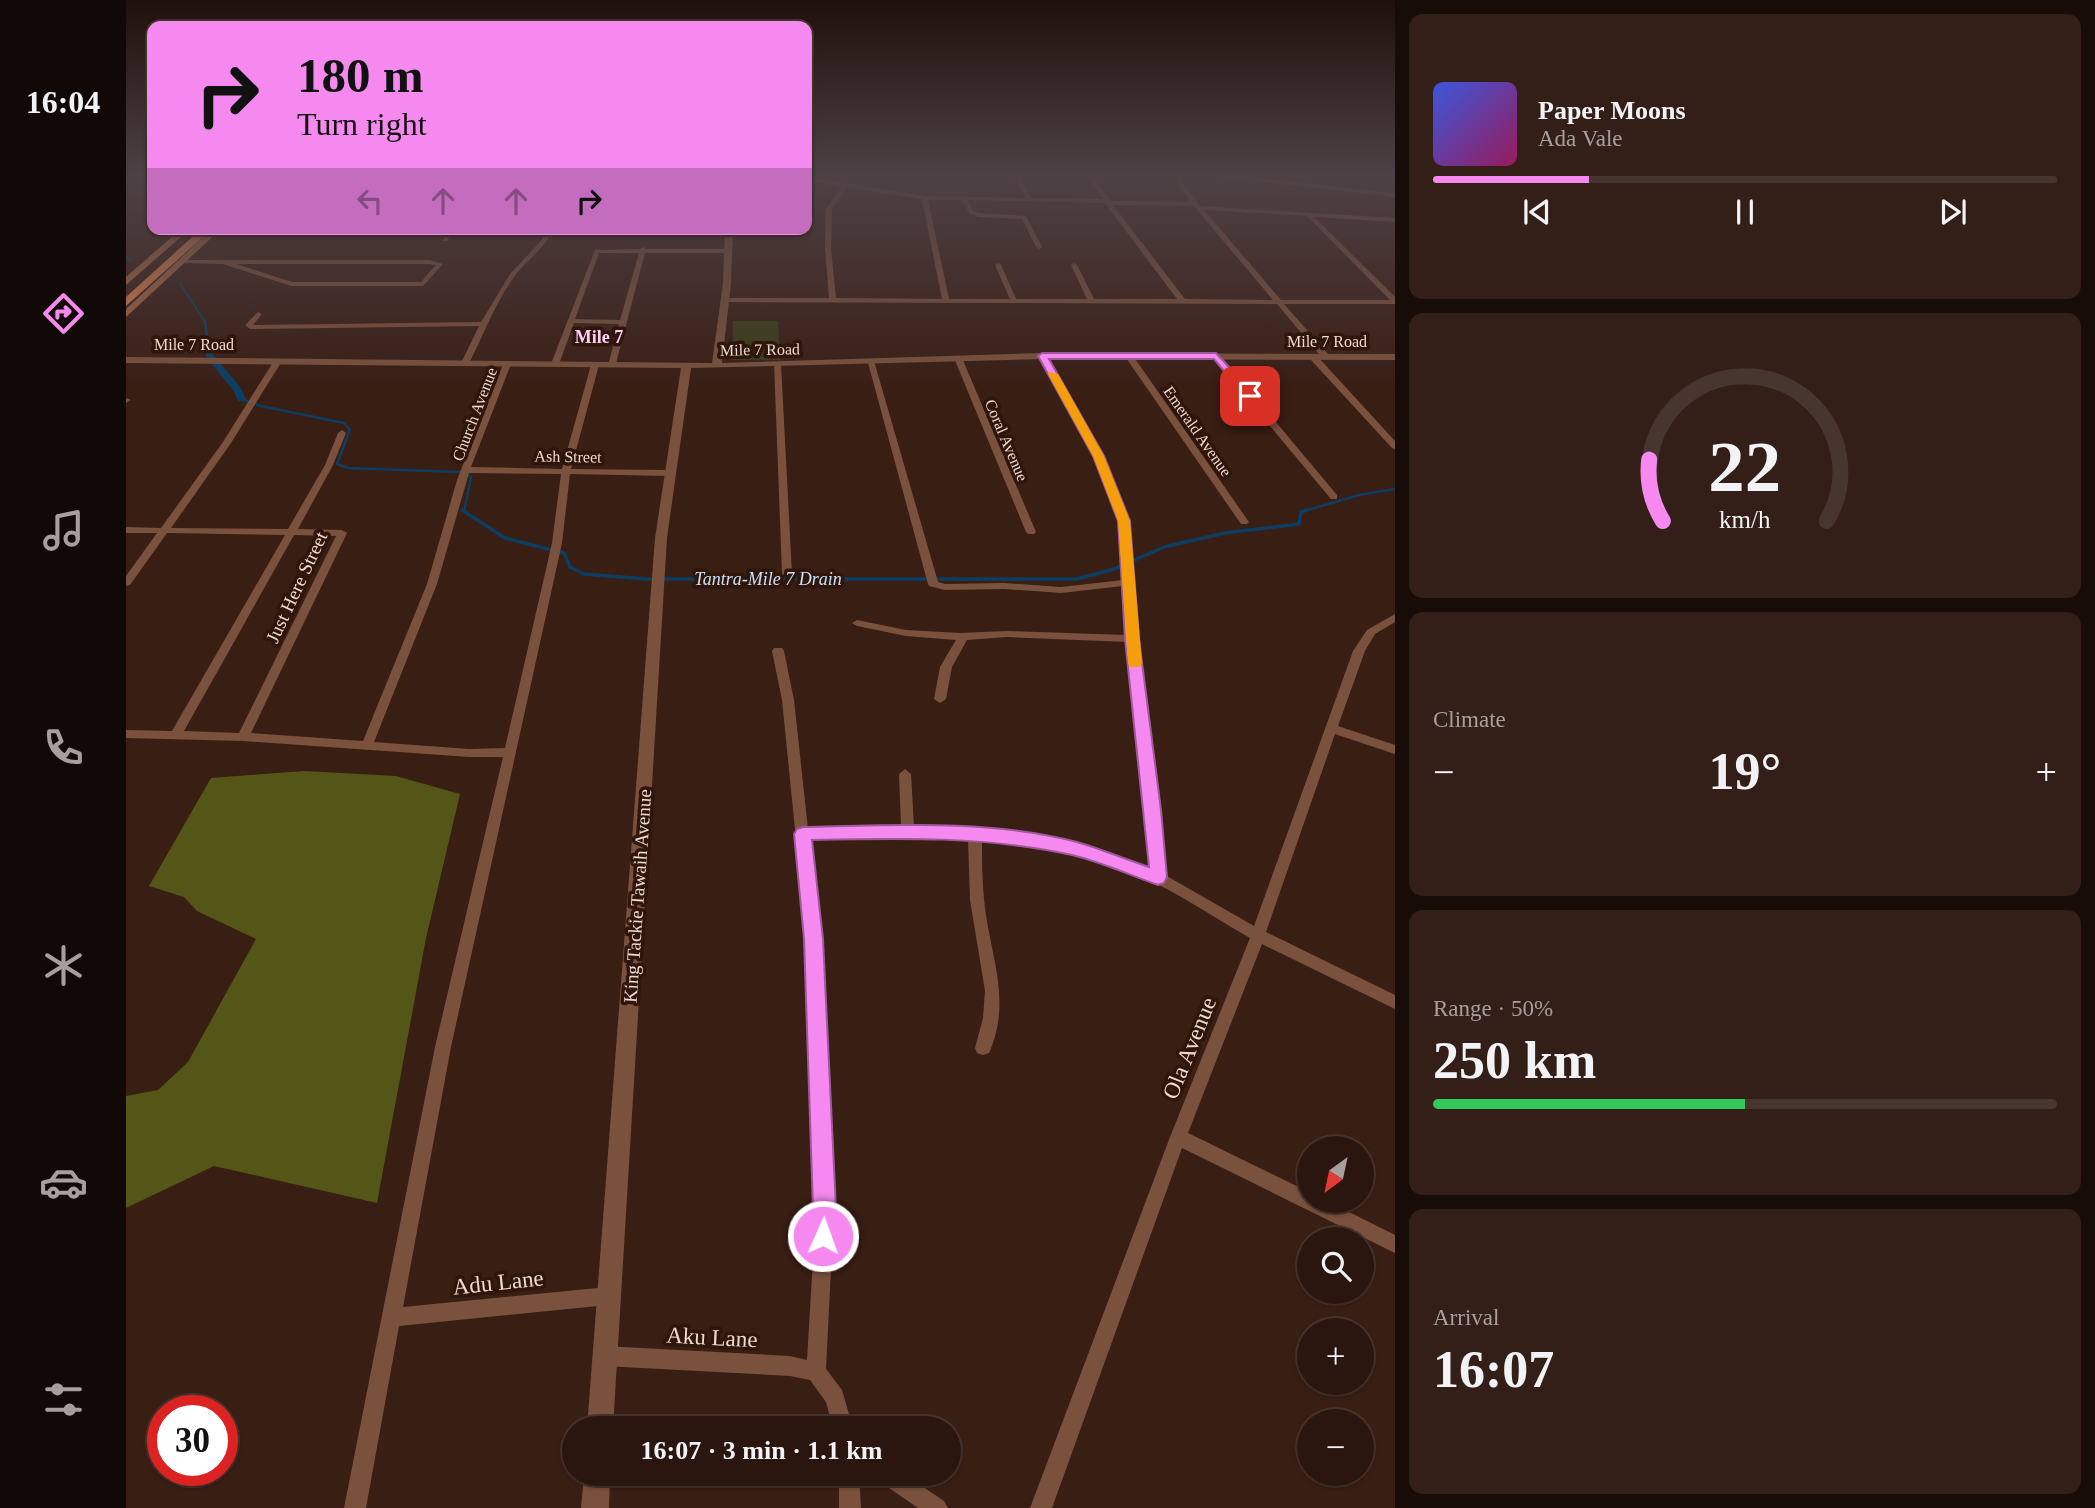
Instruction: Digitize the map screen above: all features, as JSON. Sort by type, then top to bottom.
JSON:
[{"type":"highway","points":[[126,294],[180,246]]},
{"type":"highway","points":[[126,303],[182,246]]},
{"type":"main road","points":[[126,282],[176,246]]},
{"type":"main road","points":[[126,314],[199,246]]},
{"type":"street","points":[[465,363],[509,279],[540,246]]},
{"type":"street","points":[[717,365],[728,246]]},
{"type":"street","points":[[828,246],[833,300]]},
{"type":"street","points":[[935,246],[946,301]]},
{"type":"street","points":[[1141,246],[1183,302]]},
{"type":"street","points":[[1232,246],[1326,357]]},
{"type":"street","points":[[1340,246],[1395,302]]},
{"type":"street","points":[[612,365],[643,249]]},
{"type":"street","points":[[555,364],[597,251],[728,251]]},
{"type":"street","points":[[183,261],[440,264],[423,284],[310,285],[275,281],[224,262]]},
{"type":"street","points":[[998,265],[1014,301]]},
{"type":"street","points":[[1074,265],[1091,301]]},
{"type":"street","points":[[725,300],[1395,302]]},
{"type":"street","points":[[258,314],[250,327],[485,324]]},
{"type":"street","points":[[572,321],[624,322]]},
{"type":"street","name":"Emerald Avenue","points":[[1128,355],[1244,522]]},
{"type":"street","points":[[1042,356],[1076,413],[1116,495],[1124,521],[1132,639],[1153,810],[1158,877]]},
{"type":"street","name":"Mile 7 Road","points":[[126,360],[686,366],[1042,356],[1395,357]]},
{"type":"street","points":[[1216,356],[1334,497]]},
{"type":"street","name":"Coral Avenue","points":[[958,358],[1031,532]]},
{"type":"street","points":[[1314,358],[1395,446]]},
{"type":"street","points":[[126,583],[227,443],[278,361]]},
{"type":"street","points":[[870,361],[932,580],[945,587],[1004,586],[1062,590],[1126,571]]},
{"type":"street","name":"Church Avenue","points":[[367,745],[432,584],[465,474],[507,364]]},
{"type":"street","points":[[777,364],[787,574]]},
{"type":"street","points":[[355,1508],[443,1047],[556,549],[566,472],[596,365]]},
{"type":"street","name":"King Tackie Tawaih Avenue","points":[[601,1416],[659,581],[669,473],[686,366]]},
{"type":"street","points":[[176,735],[292,532],[342,433]]},
{"type":"street","name":"Ash Street","points":[[465,474],[669,473]]},
{"type":"street","name":"Just Here Street","points":[[126,530],[339,532],[343,535],[243,737]]},
{"type":"street","name":"Ola Avenue","points":[[1041,1508],[1178,1137],[1258,936],[1359,651],[1371,632],[1395,617]]},
{"type":"street","points":[[857,623],[906,632],[964,636],[1007,634],[1132,639]]},
{"type":"street","points":[[940,699],[946,667],[964,636]]},
{"type":"street","points":[[778,651],[788,700],[813,939],[825,1209],[816,1372],[835,1397],[840,1416]]},
{"type":"street","points":[[1330,728],[1395,750]]},
{"type":"street","points":[[126,734],[243,737],[457,752],[510,752]]},
{"type":"street","points":[[905,774],[908,831]]},
{"type":"street","points":[[803,834],[908,831],[1019,838],[1076,849],[1158,877],[1258,936],[1395,1002]]},
{"type":"street","points":[[975,835],[977,900],[993,991],[991,1018],[983,1048]]},
{"type":"street","points":[[1178,1137],[1395,1244]]},
{"type":"street","name":"Adu Lane","points":[[393,1317],[608,1296]]},
{"type":"street","name":"Aku Lane","points":[[604,1356],[790,1366],[816,1372]]},
{"type":"street","points":[[595,1508],[596,1486]]},
{"type":"street","points":[[849,1486],[850,1508]]},
{"type":"street","points":[[904,1486],[937,1508]]},
{"type":"green space","points":[[733,321],[778,321],[780,360],[732,360]]},
{"type":"shaded area","points":[[304,771],[396,776],[460,794],[426,938],[377,1203],[214,1166],[126,1208],[126,1096],[158,1090],[188,1062],[256,939],[197,911],[184,897],[149,886],[211,778]]},
{"type":"waterway","points":[[126,257],[131,260]]},
{"type":"waterway","points":[[180,283],[205,322]]},
{"type":"waterway","points":[[205,321],[209,355]]},
{"type":"waterway","points":[[209,355],[237,389],[241,399]]},
{"type":"waterway","name":"Tantra-Mile 7 Drain","points":[[241,399],[261,406],[344,423],[350,430],[337,464],[348,468],[460,472],[471,477],[464,511]]},
{"type":"waterway","name":"Tantra-Mile 7 Drain","points":[[1301,512],[1359,495],[1395,489]]},
{"type":"waterway","name":"Tantra-Mile 7 Drain","points":[[1301,512],[1307,510]]},
{"type":"waterway","name":"Tantra-Mile 7 Drain","points":[[464,511],[505,538],[564,553],[570,567],[584,574],[646,579],[1077,579],[1114,569],[1164,547],[1225,533],[1299,524],[1301,512]]},
{"type":"slow traffic","points":[[1053,374],[1099,456],[1124,521],[1135,663]]},
{"type":"district","name":"Mile 7","points":[[599,337]]},
{"type":"route","points":[[823,1236],[825,1209],[813,939],[803,834],[865,830],[1019,838],[1076,849],[1158,877],[1153,810],[1132,639],[1124,521],[1099,456],[1042,356],[1216,356],[1250,396]]}]
